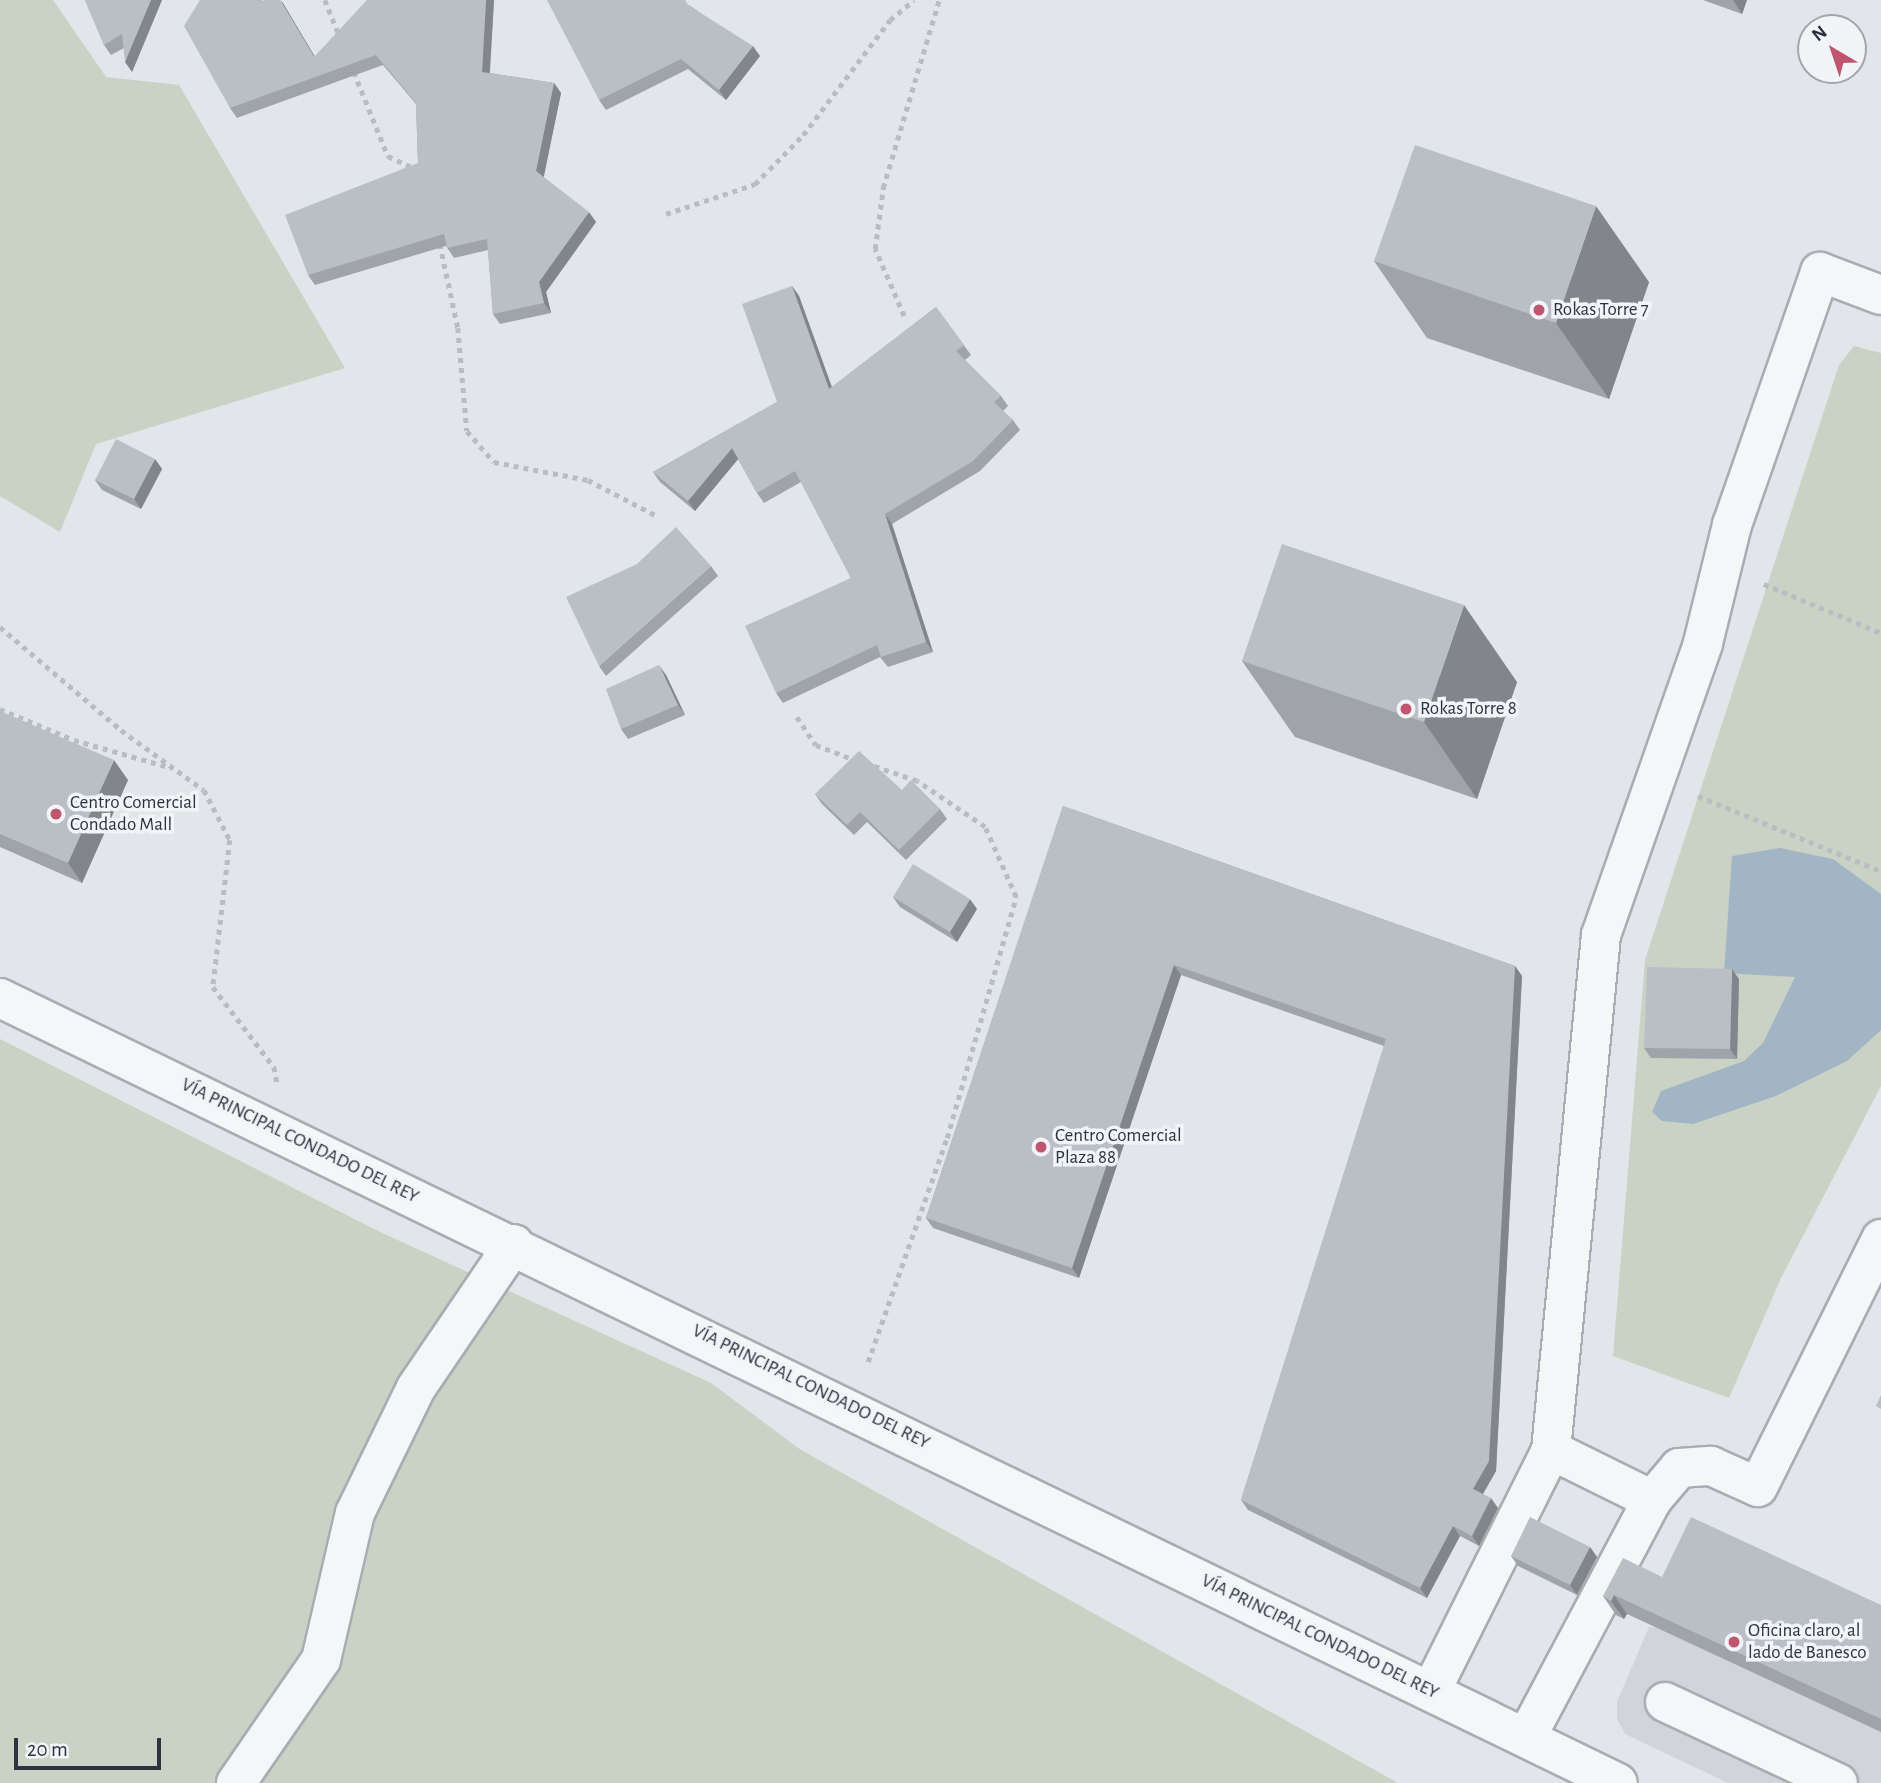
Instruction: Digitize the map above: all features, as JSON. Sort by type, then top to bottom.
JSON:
[{"type":"street","points":[[1431,1691],[1551,1450],[1601,935],[1703,643],[1732,525],[1820,272],[1881,295]]},
{"type":"street","name":"VÍA PRINCIPAL CONDADO DEL REY","points":[[0,998],[514,1244],[1618,1783]]},
{"type":"street","points":[[1526,1738],[1652,1500],[1679,1468],[1711,1466],[1758,1486],[1881,1240]]},
{"type":"street","points":[[236,1783],[321,1660],[355,1513],[416,1388],[514,1244]]},
{"type":"street","points":[[1551,1450],[1652,1500]]},
{"type":"street","points":[[1665,1702],[1794,1775],[1838,1783]]},
{"type":"path","points":[[325,0],[341,39]]},
{"type":"path","points":[[666,214],[755,184],[803,135],[890,20],[914,0]]},
{"type":"path","points":[[904,316],[875,249],[883,188],[939,0]]},
{"type":"path","points":[[351,65],[388,156],[424,173]]},
{"type":"path","points":[[438,237],[458,328],[467,431],[494,462],[589,480],[659,517]]},
{"type":"path","points":[[1760,582],[1881,634]]},
{"type":"path","points":[[0,627],[204,790],[230,839],[213,987],[274,1067],[288,1135]]},
{"type":"path","points":[[0,709],[74,740],[176,769]]},
{"type":"path","points":[[797,717],[816,745],[917,781],[985,827],[1016,897],[947,1138],[868,1362]]},
{"type":"path","points":[[1691,793],[1881,871]]},
{"type":"shaded area","points":[[1881,1618],[1881,1783],[1728,1783],[1625,1734],[1617,1719],[1617,1702],[1649,1627]]},
{"type":"green space","points":[[0,0],[53,0],[106,77],[179,85],[345,368],[96,444],[60,532],[0,496]]},
{"type":"green space","points":[[1854,346],[1881,353],[1881,1086],[1781,1278],[1729,1398],[1613,1356],[1645,960],[1839,365]]},
{"type":"green space","points":[[0,1039],[380,1232],[711,1383],[801,1450],[1398,1783],[0,1783]]},
{"type":"water","points":[[1780,848],[1833,859],[1881,894],[1881,1030],[1847,1061],[1776,1096],[1693,1124],[1662,1121],[1652,1112],[1661,1091],[1744,1061],[1763,1043],[1795,977],[1724,973],[1732,856]]},
{"type":"building","points":[[85,0],[151,0],[125,62],[122,34],[104,45]]},
{"type":"building","points":[[200,0],[280,0],[314,57],[367,0],[486,0],[482,72],[554,83],[536,171],[589,212],[539,282],[544,303],[493,314],[487,239],[447,248],[444,234],[308,275],[285,215],[418,163],[416,103],[376,55],[230,108],[184,26]]},
{"type":"building","points":[[547,0],[685,0],[688,5],[753,46],[719,90],[681,59],[599,100]]},
{"type":"building","points":[[1415,145],[1596,206],[1556,323],[1374,261]]},
{"type":"building","points":[[792,286],[829,389],[936,307],[964,345],[956,351],[1001,396],[994,402],[1013,420],[973,461],[885,514],[926,642],[881,657],[877,645],[776,693],[745,626],[851,578],[795,471],[757,493],[732,448],[688,501],[653,472],[777,402],[742,304]]},
{"type":"building","points":[[116,439],[155,459],[134,499],[95,480]]},
{"type":"building","points":[[676,527],[711,566],[599,666],[566,597],[637,564]]},
{"type":"building","points":[[1282,544],[1464,605],[1424,722],[1242,661]]},
{"type":"building","points":[[659,665],[678,705],[621,729],[606,689]]},
{"type":"building","name":"Centro Comercial Condado Mall","points":[[0,711],[114,760],[68,863],[0,834]]},
{"type":"building","points":[[859,751],[902,790],[911,780],[940,809],[899,850],[860,812],[847,825],[815,794]]},
{"type":"building","name":"Centro Comercial Plaza 88","points":[[1063,806],[1515,966],[1489,1461],[1473,1489],[1491,1498],[1472,1536],[1453,1526],[1420,1588],[1241,1500],[1386,1039],[1174,965],[1072,1268],[926,1218]]},
{"type":"building","points":[[913,864],[970,899],[950,932],[893,897]]},
{"type":"building","points":[[1647,967],[1732,969],[1730,1049],[1644,1048]]},
{"type":"building","points":[[1881,1395],[1881,1409],[1876,1406]]},
{"type":"building","points":[[1530,1517],[1590,1547],[1570,1585],[1511,1556]]},
{"type":"building","points":[[1691,1517],[1881,1605],[1881,1719],[1614,1595],[1611,1601],[1603,1596],[1623,1558],[1662,1577]]},
{"type":"place","name":"Rokas Torre 7","points":[[1539,310]]},
{"type":"place","name":"Rokas Torre 8","points":[[1406,709]]},
{"type":"place","name":"Centro Comercial Condado Mall","points":[[56,814]]},
{"type":"place","name":"Centro Comercial Plaza 88","points":[[1041,1147]]},
{"type":"place","name":"Oficina claro, al lado de Banesco","points":[[1734,1642]]}]
